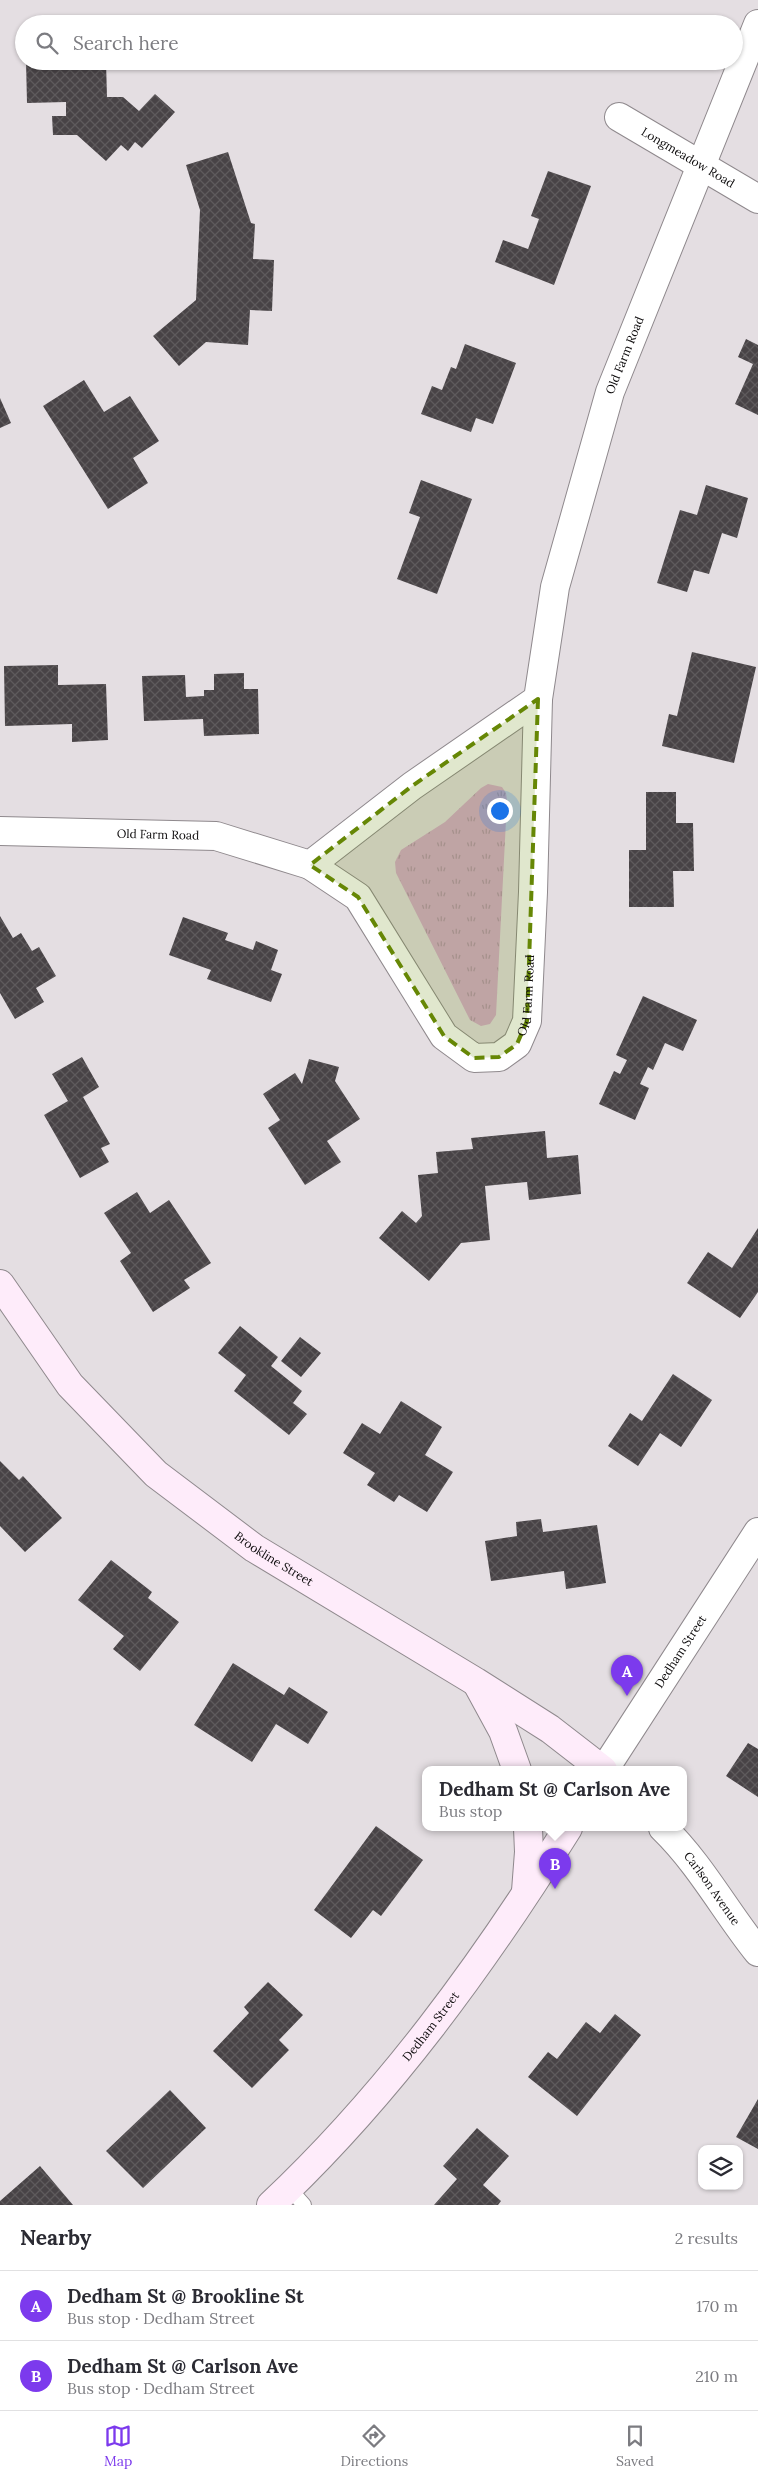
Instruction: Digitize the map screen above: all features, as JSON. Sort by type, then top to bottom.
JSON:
[{"type":"main road","name":"Brookline Street","points":[[0,1284],[70,1385],[156,1474],[254,1548],[476,1682],[550,1729],[599,1766]]},
{"type":"main road","points":[[476,1682],[503,1731],[516,1766]]},
{"type":"main road","points":[[525,1895],[529,1852],[528,1831]]},
{"type":"main road","name":"Dedham Street","points":[[288,2199],[314,2164],[392,2076],[442,2013],[525,1895],[566,1831]]},
{"type":"street","name":"Old Farm Road","points":[[743,61],[758,24]]},
{"type":"street","name":"Old Farm Road","points":[[0,830],[216,836],[310,865],[358,897],[444,1036],[474,1058],[499,1057],[517,1044],[527,1021],[533,892],[538,699],[555,586],[610,392],[740,70]]},
{"type":"street","name":"Longmeadow Road","points":[[618,117],[758,199]]},
{"type":"street","points":[[310,865],[412,786],[538,699]]},
{"type":"street","name":"Dedham Street","points":[[607,1766],[758,1532]]},
{"type":"street","name":"Carlson Avenue","points":[[666,1831],[703,1872],[730,1915],[758,1952]]},
{"type":"highlighted area","points":[[538,699],[527,1021],[517,1044],[499,1057],[474,1058],[444,1036],[358,897],[310,865],[412,786]]},
{"type":"green space","points":[[488,784],[502,787],[506,793],[507,801],[496,1015],[490,1024],[481,1026],[470,1020],[396,873],[395,862],[401,850],[445,822],[481,788]]},
{"type":"building","points":[[26,70],[106,70],[107,97],[123,97],[139,111],[155,94],[175,112],[142,148],[135,142],[128,151],[121,145],[106,161],[77,135],[53,135],[52,116],[66,116],[66,102],[27,103]]},
{"type":"building","points":[[228,152],[251,223],[255,224],[253,259],[274,260],[272,311],[250,310],[248,345],[206,342],[179,366],[153,336],[196,300],[200,210],[186,165]]},
{"type":"building","points":[[548,171],[591,186],[554,285],[495,262],[503,240],[528,249],[539,219],[531,216]]},
{"type":"building","points":[[746,339],[758,345],[758,415],[735,404],[753,364],[738,357]]},
{"type":"building","points":[[465,344],[516,363],[493,424],[476,418],[471,432],[421,414],[432,386],[442,390],[451,367],[456,369]]},
{"type":"building","points":[[84,380],[104,412],[130,396],[159,441],[133,458],[148,483],[108,509],[43,406]]},
{"type":"building","points":[[0,398],[11,423],[0,428]]},
{"type":"building","points":[[421,480],[472,499],[437,594],[397,579],[420,517],[409,513]]},
{"type":"building","points":[[706,485],[748,498],[737,538],[722,533],[709,574],[694,570],[687,592],[657,583],[680,510],[697,515]]},
{"type":"building","points":[[692,652],[756,667],[734,763],[662,746],[669,714],[677,716]]},
{"type":"building","points":[[58,665],[58,685],[106,684],[108,740],[72,742],[72,724],[5,726],[4,666]]},
{"type":"building","points":[[244,673],[244,689],[258,689],[259,734],[204,736],[203,719],[144,721],[142,676],[185,675],[186,697],[204,696],[204,690],[214,690],[214,674]]},
{"type":"building","points":[[646,792],[676,792],[676,823],[693,823],[694,871],[673,871],[674,907],[629,907],[629,850],[646,850]]},
{"type":"building","points":[[0,916],[13,938],[21,933],[32,951],[39,947],[56,976],[36,988],[44,1002],[15,1019],[0,993]]},
{"type":"building","points":[[183,917],[228,933],[225,940],[253,950],[256,941],[278,950],[271,970],[282,974],[271,1002],[207,979],[211,970],[169,955]]},
{"type":"building","points":[[643,996],[697,1020],[683,1051],[665,1043],[653,1070],[648,1067],[640,1084],[649,1088],[635,1120],[599,1104],[614,1071],[620,1074],[627,1060],[616,1055]]},
{"type":"building","points":[[82,1057],[99,1087],[83,1097],[110,1144],[101,1148],[109,1162],[80,1178],[44,1115],[68,1101],[52,1074]]},
{"type":"building","points":[[309,1059],[339,1067],[335,1081],[360,1119],[327,1141],[341,1162],[305,1185],[268,1128],[280,1120],[263,1094],[295,1073],[302,1084]]},
{"type":"building","points":[[545,1131],[547,1158],[578,1155],[581,1194],[529,1200],[527,1182],[485,1186],[490,1240],[461,1243],[429,1281],[379,1238],[402,1211],[416,1223],[422,1216],[418,1175],[438,1173],[436,1152],[473,1149],[471,1138]]},
{"type":"building","points":[[137,1192],[150,1213],[169,1200],[211,1263],[184,1280],[190,1288],[153,1312],[120,1261],[131,1253],[104,1213]]},
{"type":"building","points":[[758,1228],[758,1292],[740,1318],[687,1283],[708,1252],[732,1268]]},
{"type":"building","points":[[240,1326],[278,1357],[271,1366],[302,1391],[293,1403],[307,1414],[289,1435],[234,1391],[246,1375],[218,1353]]},
{"type":"building","points":[[300,1337],[321,1353],[301,1377],[281,1361]]},
{"type":"building","points":[[673,1374],[712,1400],[681,1447],[660,1433],[638,1466],[608,1446],[630,1413],[642,1421]]},
{"type":"building","points":[[401,1401],[442,1427],[425,1455],[453,1472],[427,1512],[399,1495],[394,1502],[367,1485],[375,1473],[343,1453],[362,1423],[380,1434]]},
{"type":"building","points":[[0,1461],[19,1480],[23,1476],[62,1518],[25,1552],[0,1526]]},
{"type":"building","points":[[541,1519],[543,1532],[597,1525],[606,1583],[566,1589],[564,1571],[491,1581],[485,1541],[517,1536],[516,1522]]},
{"type":"building","points":[[111,1560],[152,1592],[148,1598],[179,1622],[140,1671],[113,1649],[124,1636],[78,1600]]},
{"type":"building","points":[[233,1663],[284,1695],[289,1687],[328,1712],[308,1744],[276,1724],[252,1762],[194,1725]]},
{"type":"building","points":[[748,1743],[758,1749],[758,1797],[726,1776]]},
{"type":"building","points":[[376,1826],[423,1860],[381,1916],[373,1910],[351,1938],[314,1910]]},
{"type":"building","points":[[268,1982],[303,2015],[279,2040],[289,2050],[252,2088],[213,2051],[249,2013],[244,2007]]},
{"type":"building","points":[[615,2014],[641,2035],[577,2116],[528,2077],[548,2052],[557,2059],[586,2022],[600,2033]]},
{"type":"building","points":[[170,2090],[206,2128],[143,2188],[106,2151]]},
{"type":"building","points":[[758,2099],[758,2149],[736,2137]]},
{"type":"building","points":[[477,2128],[509,2156],[483,2185],[501,2201],[498,2205],[434,2205],[457,2179],[443,2166]]},
{"type":"building","points":[[40,2166],[73,2205],[0,2205],[0,2201]]},
{"type":"place","name":"Dedham St @ Brookline St","points":[[627,1696]]},
{"type":"place","name":"Dedham St @ Carlson Ave","points":[[555,1889]]}]
